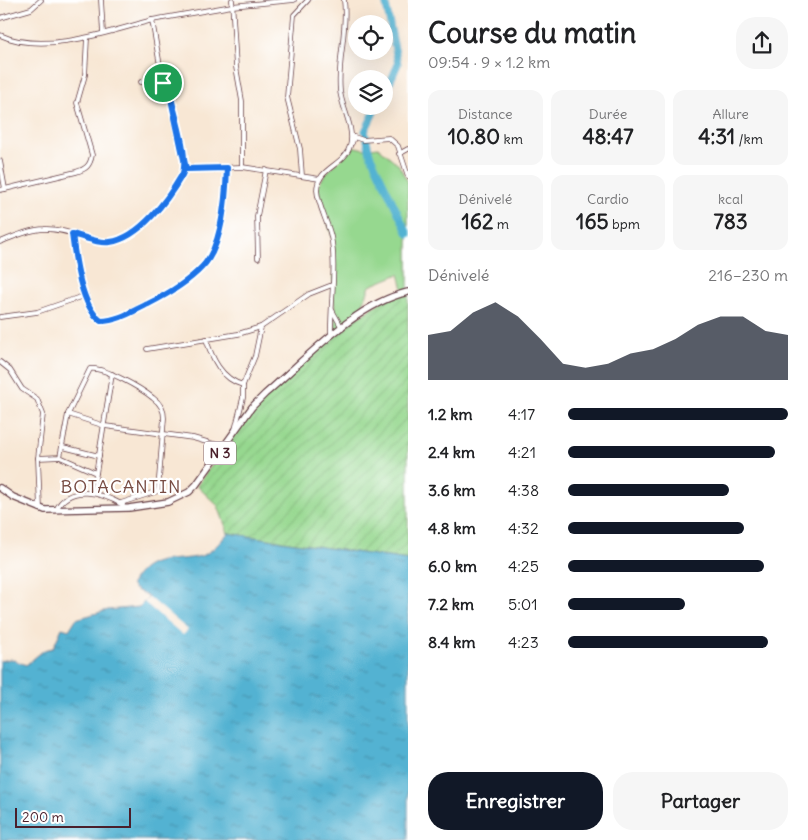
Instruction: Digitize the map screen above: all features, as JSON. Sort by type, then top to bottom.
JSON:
[{"type":"highway","name":"N 3","points":[[0,488],[13,497],[40,509],[56,510],[129,508],[168,502],[189,492],[252,407],[342,328],[379,302],[406,292]]},
{"type":"street","points":[[0,18],[31,8],[41,0]]},
{"type":"street","points":[[102,0],[103,33]]},
{"type":"street","points":[[232,0],[236,67],[242,101],[242,167]]},
{"type":"street","points":[[0,35],[39,42],[87,38],[152,20],[232,6],[294,0]]},
{"type":"street","points":[[302,176],[300,149],[288,97],[294,15],[308,0]]},
{"type":"street","points":[[344,0],[345,20],[340,69],[340,92],[351,145]]},
{"type":"street","points":[[152,20],[163,81],[161,86],[163,92],[170,94]]},
{"type":"street","points":[[0,190],[86,169],[90,163],[92,155],[77,103],[85,75],[87,38]]},
{"type":"street","points":[[141,82],[167,81],[173,83],[174,89],[170,94]]},
{"type":"street","points":[[0,242],[44,228],[109,243],[128,234],[152,216],[171,194],[186,169],[170,94]]},
{"type":"street","points":[[331,338],[332,248],[317,191],[320,179],[344,157],[354,137],[363,140],[389,138],[398,146],[399,154],[408,176]]},
{"type":"street","points":[[399,154],[408,149]]},
{"type":"street","points":[[0,161],[5,189]]},
{"type":"street","points":[[186,169],[242,167],[320,179]]},
{"type":"street","points":[[72,234],[78,272],[95,317],[101,321],[110,321],[156,300],[203,267],[214,247],[221,219],[227,168]]},
{"type":"street","points":[[258,258],[257,216],[266,170]]},
{"type":"street","points":[[147,349],[238,334],[260,327],[309,294],[332,285]]},
{"type":"street","points":[[0,317],[38,312],[86,295]]},
{"type":"street","points":[[330,308],[342,328]]},
{"type":"street","points":[[234,431],[243,398],[243,385],[255,356],[260,327]]},
{"type":"street","points":[[206,339],[212,356],[222,372],[230,380],[243,385]]},
{"type":"street","points":[[0,362],[10,370],[22,389],[37,399],[43,414],[38,458],[40,509]]},
{"type":"street","points":[[60,457],[68,414],[90,369],[96,368],[112,374],[154,398],[162,408],[164,418],[158,491],[121,503]]},
{"type":"street","points":[[93,492],[112,374]]},
{"type":"street","points":[[68,414],[105,426],[162,433],[224,447]]},
{"type":"street","points":[[63,447],[100,456]]},
{"type":"street","points":[[38,458],[60,457],[96,472]]},
{"type":"street","points":[[56,510],[65,499],[93,492],[129,508]]},
{"type":"green space","points":[[352,146],[364,149],[378,147],[398,164],[408,182],[408,291],[404,293],[399,274],[370,286],[358,317],[336,333],[333,286],[334,243],[318,191],[327,172]]},
{"type":"green space","points":[[408,291],[408,560],[228,533],[218,506],[197,486],[253,407],[336,333],[385,299]]},
{"type":"water","points":[[228,533],[408,560],[408,840],[0,840],[0,661],[11,659],[26,665],[44,650],[53,648],[62,628],[69,630],[76,619],[108,610],[139,607],[149,597],[133,588],[131,584],[145,568],[153,563],[162,561],[201,556],[212,549]]},
{"type":"pier","points":[[149,597],[188,630],[183,635],[144,602]]},
{"type":"waterway","points":[[385,0],[398,64],[393,75]]},
{"type":"waterway","points":[[373,115],[365,131],[370,154],[408,234]]},
{"type":"district","name":"BOTACANTIN","points":[[121,487]]},
{"type":"route","points":[[163,83],[161,86],[162,90],[164,93],[170,94],[186,169],[171,194],[146,222],[115,241],[109,243],[72,234],[78,272],[91,310],[95,317],[101,321],[110,321],[118,318],[156,300],[193,275],[203,267],[210,256],[217,237],[226,192],[227,168],[186,169],[182,145],[170,94],[173,91],[173,83],[167,81],[163,83]]}]
